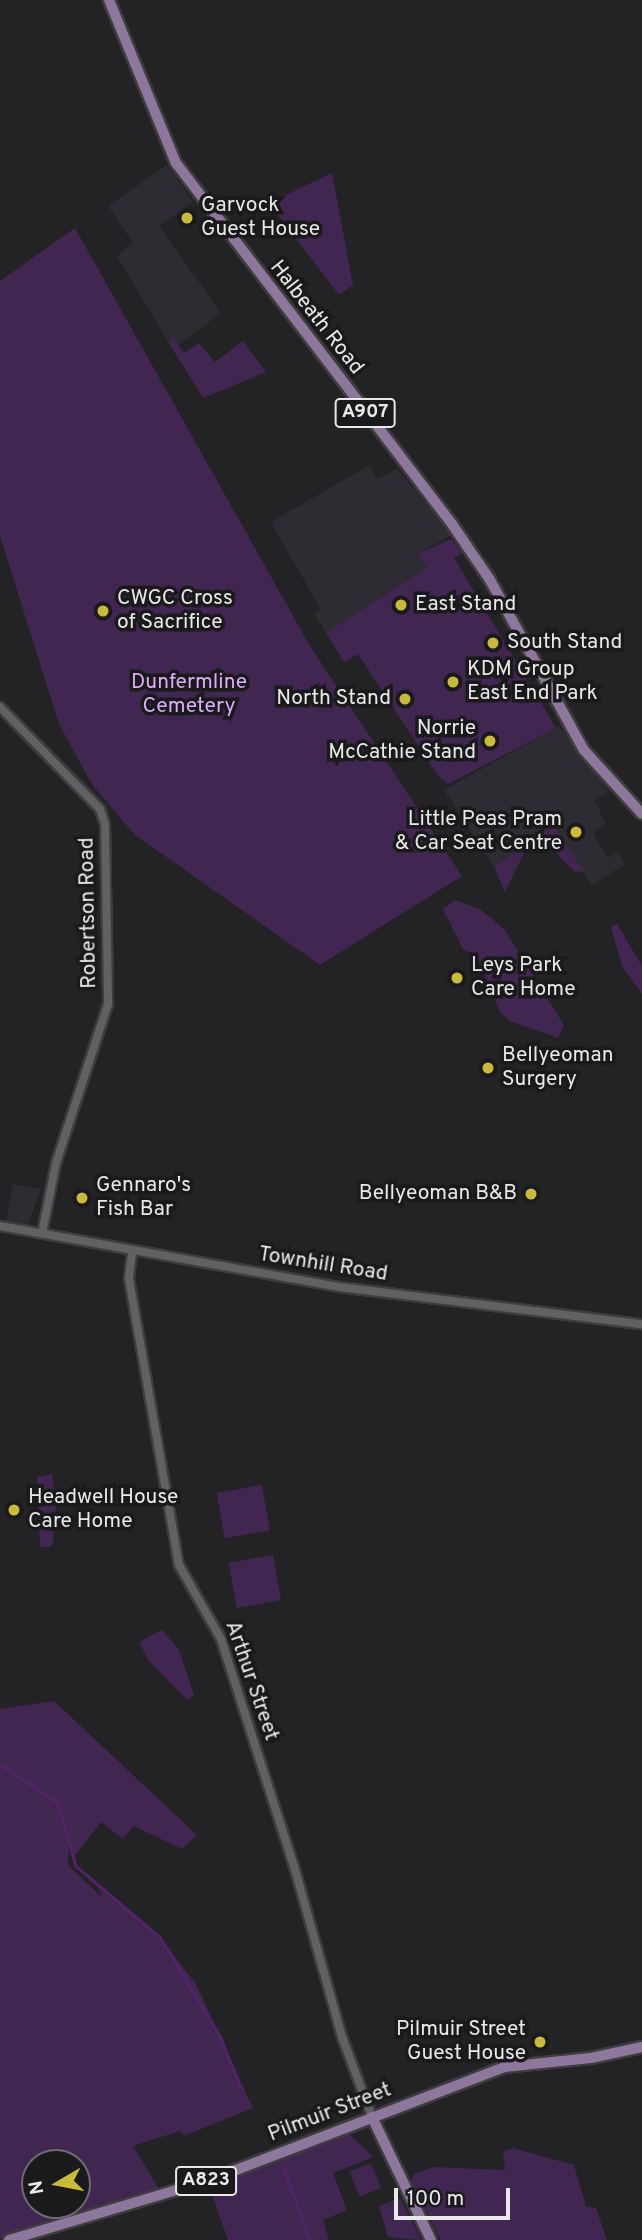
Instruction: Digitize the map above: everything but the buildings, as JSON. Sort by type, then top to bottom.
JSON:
[{"type":"main road","name":"Halbeath Road","points":[[109,0],[176,163],[452,524],[490,580],[584,750],[642,814]]},
{"type":"main road","name":"Pilmuir Street","points":[[9,2240],[149,2201],[504,2067],[591,2058],[642,2047]]},
{"type":"main road","points":[[372,2117],[431,2240]]},
{"type":"street","name":"Robertson Road","points":[[0,707],[100,809],[105,824],[108,1004],[56,1163],[42,1234]]},
{"type":"street","name":"Townhill Road","points":[[0,1226],[132,1253],[339,1287],[642,1324]]},
{"type":"street","name":"Arthur Street","points":[[132,1253],[129,1279],[179,1565],[221,1639],[294,1866],[342,2037],[372,2117]]},
{"type":"shaded area","points":[[167,165],[193,202],[159,226],[221,313],[173,349],[117,256],[133,243],[108,206]]},
{"type":"shaded area","points":[[370,465],[377,479],[397,469],[452,535],[418,554],[427,568],[326,633],[314,614],[321,610],[271,522]]},
{"type":"shaded area","points":[[559,726],[609,791],[595,800],[605,823],[593,833],[608,858],[618,852],[625,864],[592,885],[554,827],[494,867],[444,790]]},
{"type":"shaded area","points":[[13,1184],[41,1189],[28,1224],[6,1221]]},
{"type":"green space","points":[[332,173],[353,285],[339,295],[269,203]]},
{"type":"green space","name":"Dunfermline Cemetery","points":[[75,228],[310,646],[462,876],[320,965],[135,835],[93,786],[59,724],[0,536],[0,281]]},
{"type":"green space","points":[[174,338],[184,353],[199,343],[215,362],[243,341],[266,372],[203,398],[168,342]]},
{"type":"green space","name":"KDM Group East End Park","points":[[451,539],[462,553],[454,558],[556,728],[448,784],[438,776],[358,654],[344,662],[326,633],[427,568],[418,554]]},
{"type":"green space","points":[[554,826],[584,872],[574,871],[550,847],[537,844],[525,851],[505,892],[494,867]]},
{"type":"green space","points":[[455,900],[480,909],[504,929],[564,1025],[558,1038],[510,1021],[500,1012],[478,958],[463,949],[443,909]]},
{"type":"green space","points":[[617,924],[642,966],[642,994],[622,966],[611,927]]},
{"type":"green space","points":[[52,1474],[56,1505],[53,1542],[50,1547],[40,1547],[37,1477]]},
{"type":"green space","points":[[262,1485],[270,1530],[225,1538],[217,1493]]},
{"type":"green space","points":[[273,1555],[281,1600],[237,1608],[229,1563]]},
{"type":"green space","points":[[162,1630],[179,1650],[194,1695],[187,1700],[149,1661],[139,1642]]},
{"type":"green space","points":[[54,1701],[197,1835],[182,1849],[134,1826],[123,1839],[101,1822],[73,1858],[69,1847],[68,1865],[103,1898],[98,1887],[160,1937],[196,1984],[253,2108],[184,2136],[180,2131],[133,2146],[161,2192],[91,2212],[91,2149],[21,2149],[21,2219],[69,2219],[0,2239],[0,1709]]},
{"type":"green space","points":[[348,2133],[373,2157],[333,2173],[347,2210],[323,2220],[329,2240],[228,2240],[209,2186]]},
{"type":"green space","points":[[513,2148],[574,2165],[586,2206],[596,2208],[607,2240],[441,2240],[411,2181],[414,2174],[433,2167],[505,2170],[503,2152]]},
{"type":"green space","points":[[371,2163],[381,2188],[360,2197],[350,2172]]},
{"type":"green space","points":[[400,2198],[421,2239],[419,2240],[388,2237],[379,2206]]},
{"type":"waterway","points":[[0,1764],[58,1803],[76,1866],[160,1937],[220,2036],[240,2085]]},
{"type":"waterway","points":[[284,2169],[310,2240]]},
{"type":"place","name":"Garvock Guest House","points":[[187,218]]},
{"type":"place","name":"East Stand","points":[[401,605]]},
{"type":"place","name":"CWGC Cross of Sacrifice","points":[[103,611]]},
{"type":"place","name":"South Stand","points":[[493,643]]},
{"type":"place","name":"KDM Group East End Park","points":[[453,682]]},
{"type":"place","name":"North Stand","points":[[405,699]]},
{"type":"place","name":"Norrie McCathie Stand","points":[[490,741]]},
{"type":"place","name":"Little Peas Pram & Car Seat Centre","points":[[576,832]]},
{"type":"place","name":"Leys Park Care Home","points":[[457,978]]},
{"type":"place","name":"Bellyeoman Surgery","points":[[488,1068]]},
{"type":"place","name":"Bellyeoman B&B","points":[[531,1194]]},
{"type":"place","name":"Gennaro's Fish Bar","points":[[82,1198]]},
{"type":"place","name":"Headwell House Care Home","points":[[14,1510]]},
{"type":"place","name":"Pilmuir Street Guest House","points":[[540,2042]]}]
